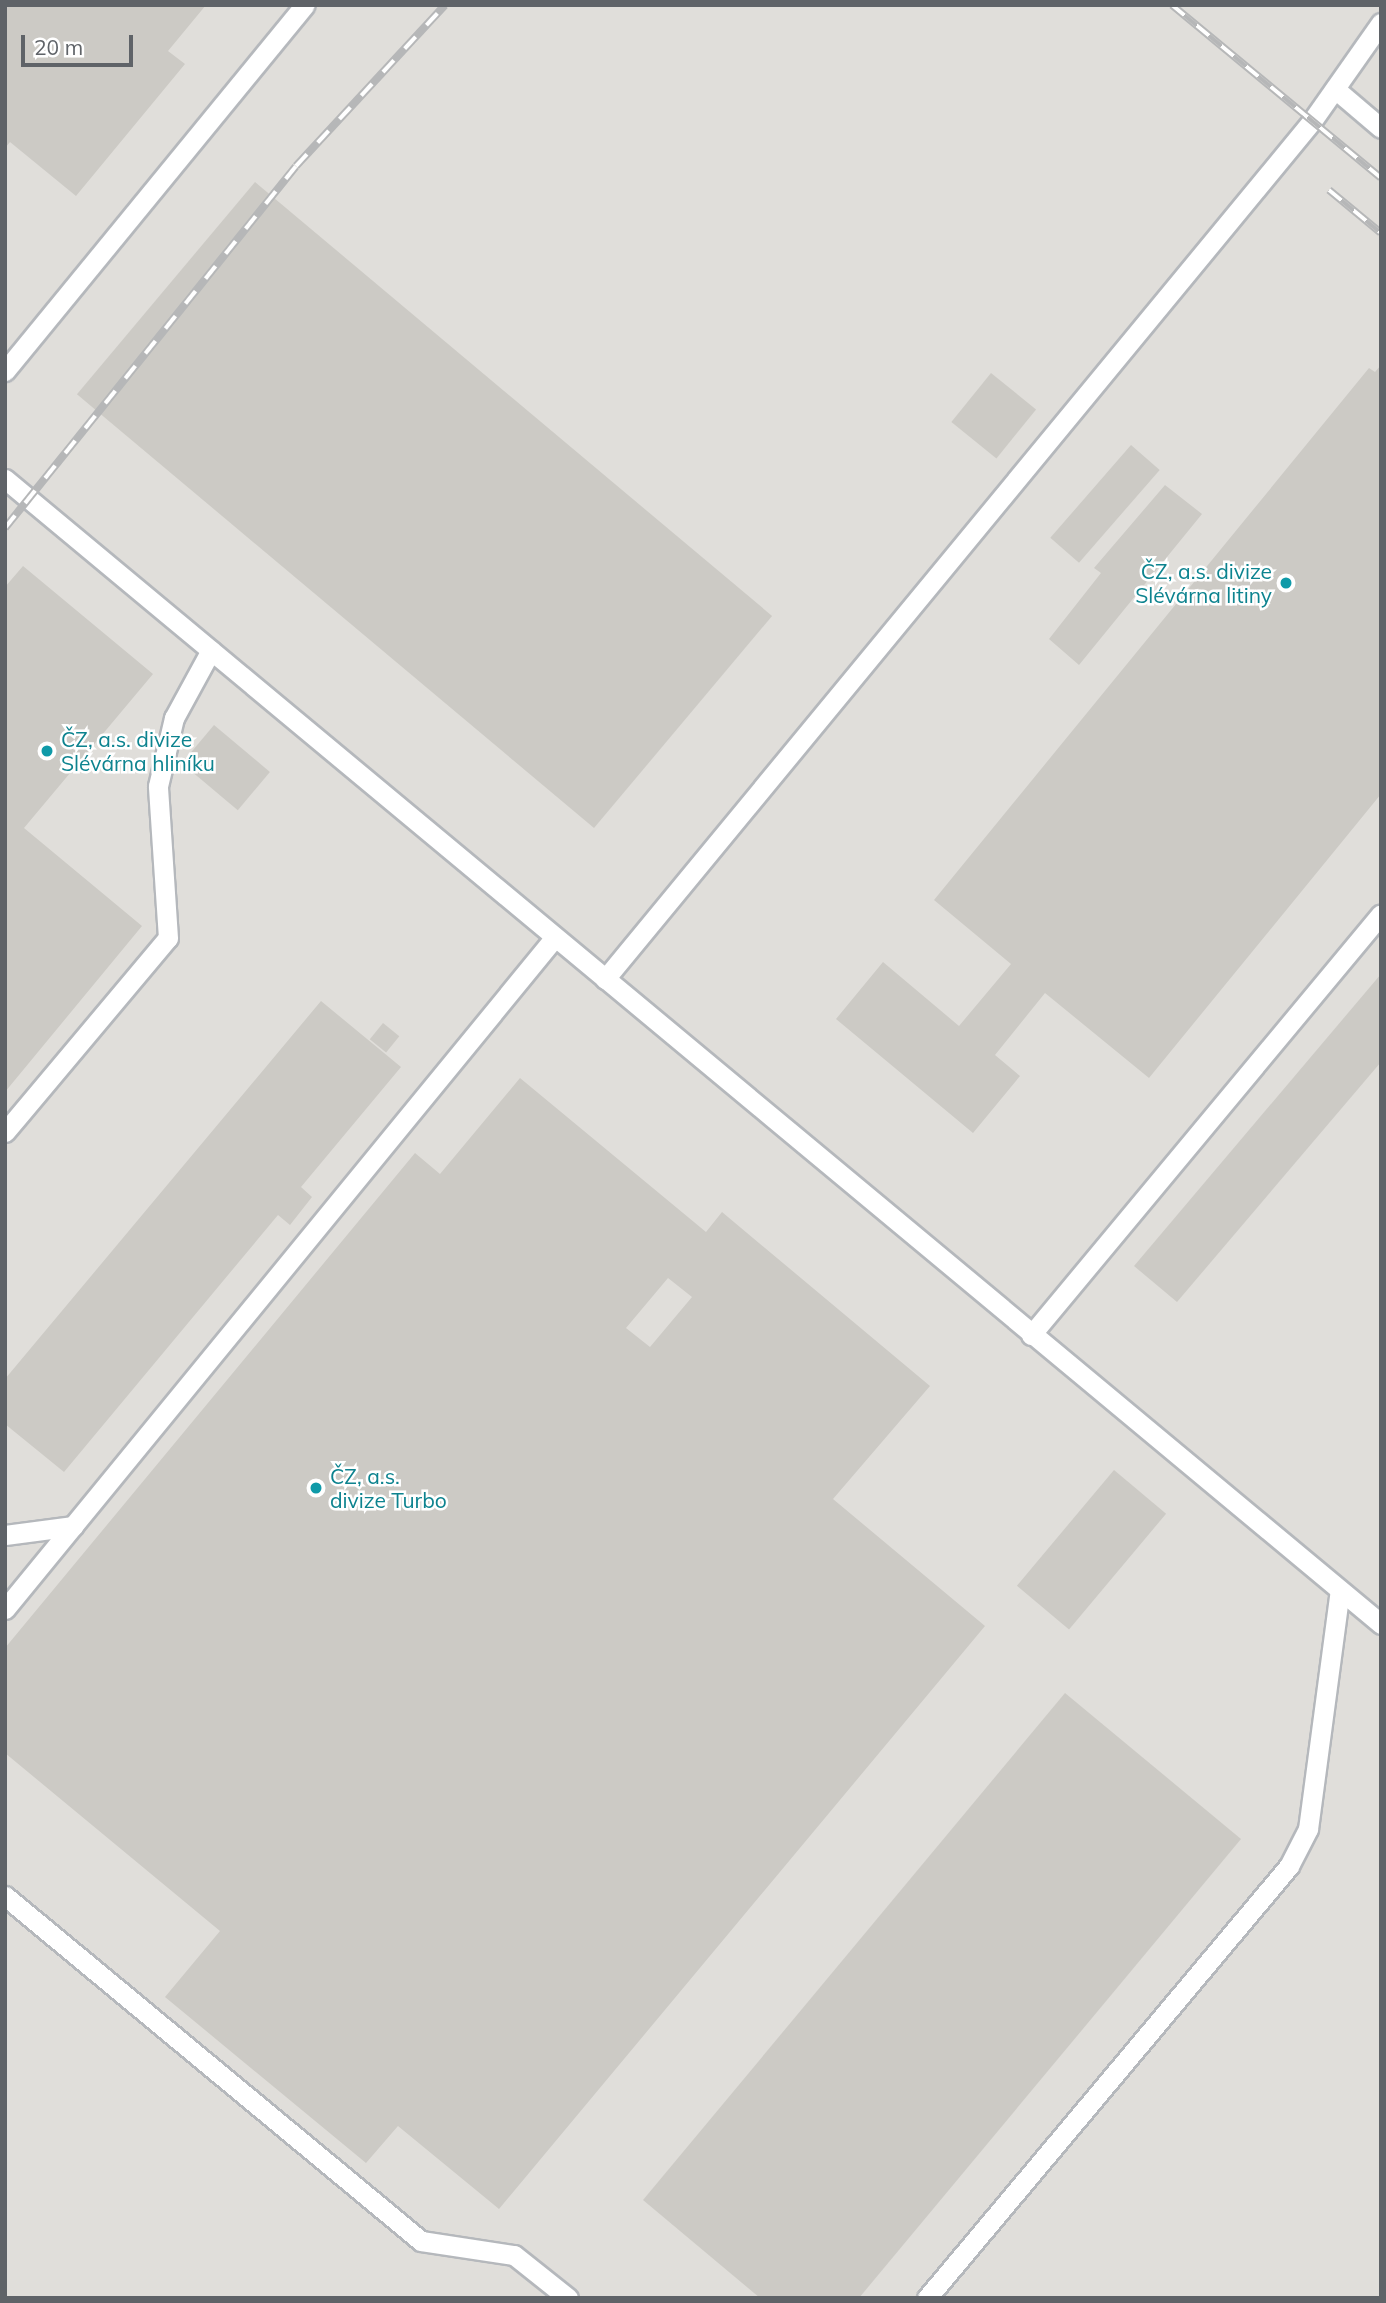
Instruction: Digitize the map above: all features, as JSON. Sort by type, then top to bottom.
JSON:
[{"type":"lane","points":[[5,370],[305,5]]},
{"type":"lane","points":[[605,979],[1335,89],[1381,23]]},
{"type":"lane","points":[[1335,89],[1381,128]]},
{"type":"lane","points":[[5,479],[1381,1624]]},
{"type":"lane","points":[[5,1132],[168,938],[158,786],[174,718],[211,650]]},
{"type":"lane","points":[[1031,1335],[1381,914]]},
{"type":"lane","points":[[5,1609],[555,937]]},
{"type":"lane","points":[[5,1535],[74,1525]]},
{"type":"lane","points":[[927,2298],[1289,1866],[1308,1829],[1340,1590]]},
{"type":"lane","points":[[5,1896],[422,2241],[513,2255],[568,2298]]},
{"type":"shaded area","points":[[5,5],[1381,5],[1381,2298],[5,2298]]},
{"type":"building","points":[[5,5],[206,5],[168,51],[185,64],[76,196],[10,142],[5,148]]},
{"type":"building","points":[[255,182],[772,616],[594,828],[77,394]]},
{"type":"building","name":"ČZ, a.s. divize Slévárna litiny","points":[[1381,365],[1381,794],[1149,1078],[1045,993],[995,1055],[1020,1076],[973,1133],[836,1019],[883,962],[959,1026],[1011,964],[934,900],[1369,368],[1375,372]]},
{"type":"building","points":[[991,373],[1036,410],[996,458],[951,422]]},
{"type":"building","points":[[1131,445],[1160,470],[1079,563],[1050,538]]},
{"type":"building","points":[[1165,485],[1202,514],[1079,665],[1049,639],[1101,573],[1094,568]]},
{"type":"building","points":[[23,566],[153,674],[24,828],[142,926],[5,1092],[5,587]]},
{"type":"building","points":[[214,725],[270,772],[238,810],[182,763]]},
{"type":"building","points":[[1381,974],[1381,1062],[1177,1302],[1134,1266]]},
{"type":"building","points":[[321,1001],[401,1067],[301,1187],[312,1197],[290,1225],[278,1215],[64,1472],[5,1424],[5,1379]]},
{"type":"building","points":[[383,1023],[399,1036],[386,1053],[370,1039]]},
{"type":"building","points":[[520,1078],[706,1232],[722,1212],[930,1386],[833,1499],[985,1626],[499,2209],[398,2126],[366,2163],[165,1997],[220,1931],[5,1753],[5,1648],[415,1153],[440,1174]],"holes":[[[668,1278],[692,1297],[650,1347],[626,1328]]]},
{"type":"building","points":[[1114,1470],[1166,1514],[1069,1629],[1017,1586]]},
{"type":"building","points":[[1065,1693],[1241,1839],[859,2298],[760,2298],[643,2200]]},
{"type":"railway","points":[[5,528],[296,166],[445,5]]},
{"type":"railway","points":[[1172,5],[1381,178]]},
{"type":"railway","points":[[1329,190],[1381,233]]},
{"type":"place","name":"ČZ, a.s. divize Slévárna litiny","points":[[1286,583]]},
{"type":"place","name":"ČZ, a.s. divize Slévárna hliníku","points":[[47,751]]},
{"type":"place","name":"ČZ, a.s. divize Turbo","points":[[316,1488]]}]
